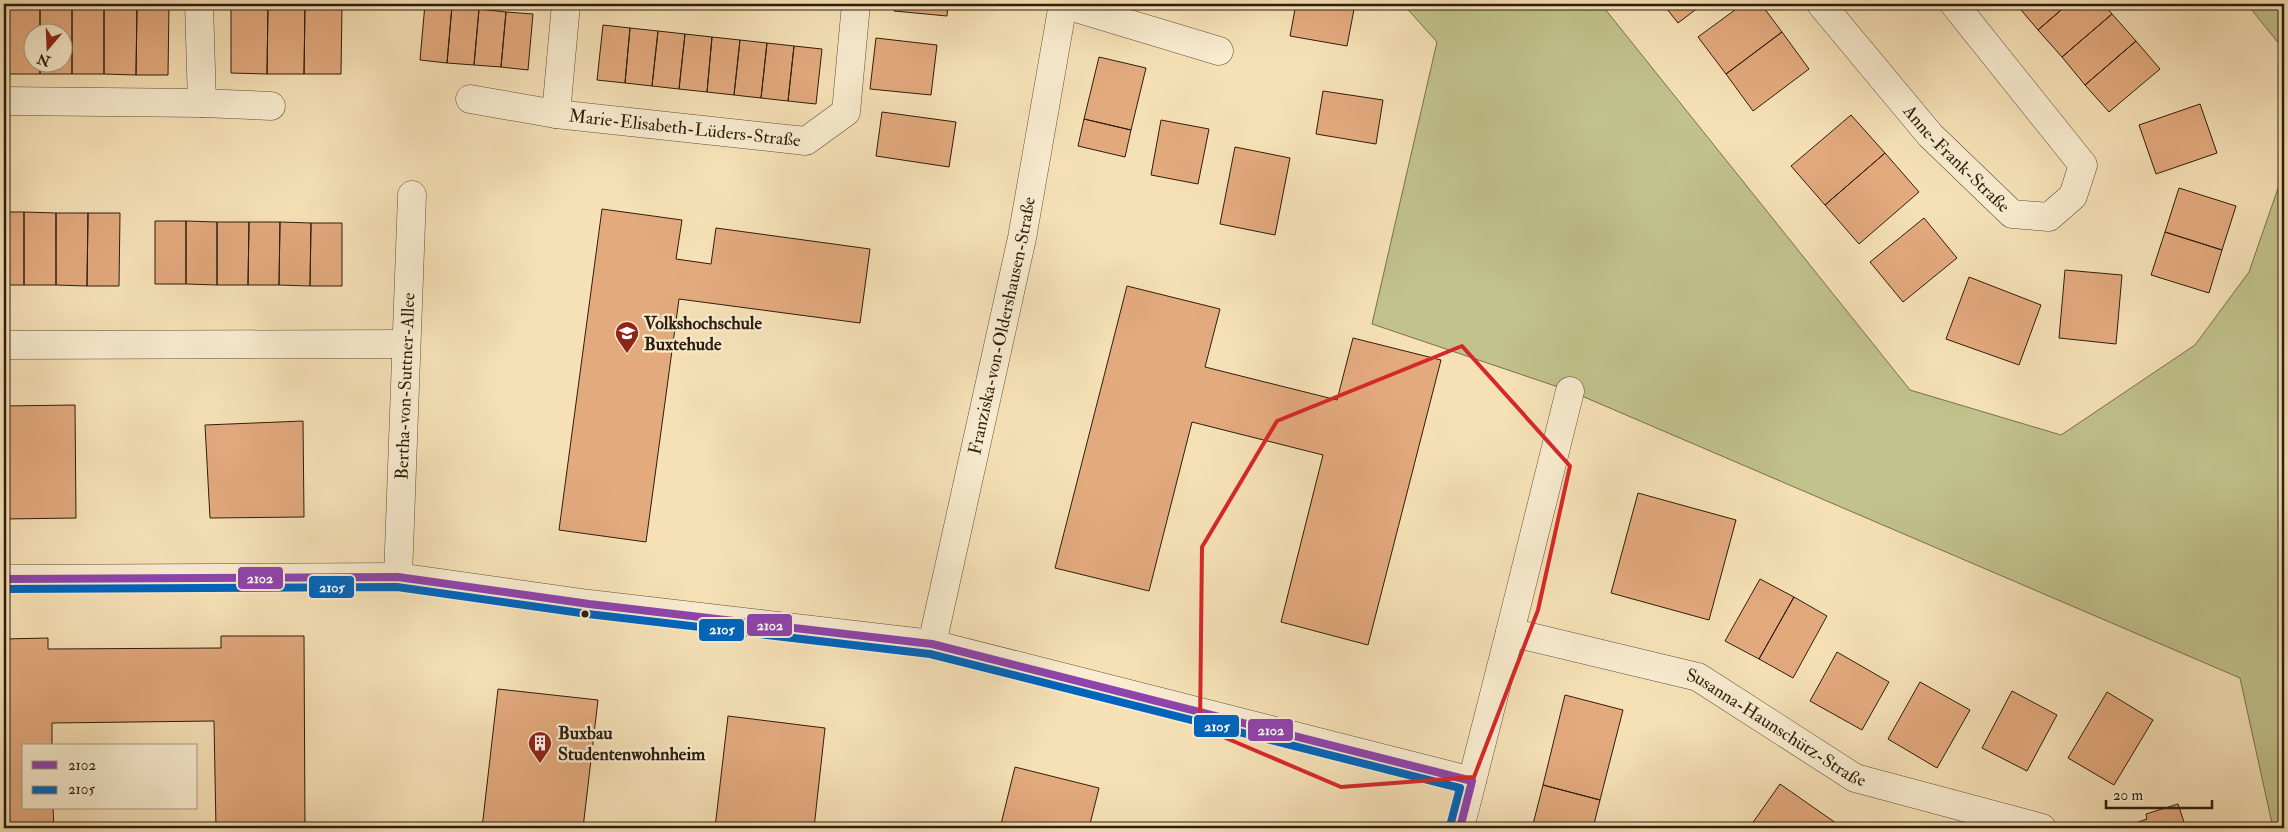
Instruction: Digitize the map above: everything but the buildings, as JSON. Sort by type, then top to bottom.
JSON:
[{"type":"street","points":[[199,4],[202,103]]},
{"type":"street","name":"Marie-Elisabeth-Lüders-Straße","points":[[556,114],[566,4]]},
{"type":"street","name":"Marie-Elisabeth-Lüders-Straße","points":[[470,99],[556,114],[806,141],[846,112],[856,4]]},
{"type":"street","name":"Franziska-von-Oldershausen-Straße","points":[[932,644],[1022,238],[1063,4],[1219,51]]},
{"type":"street","name":"Anne-Frank-Straße","points":[[1821,4],[1930,135],[2012,214],[2049,217],[2073,196],[2083,165],[1954,4]]},
{"type":"street","points":[[4,101],[202,103],[271,106]]},
{"type":"street","name":"Bertha-von-Suttner-Allee","points":[[398,577],[405,344],[412,195]]},
{"type":"street","points":[[4,344],[405,344]]},
{"type":"street","points":[[1460,828],[1570,391]]},
{"type":"street","points":[[4,579],[398,577],[589,604],[932,644],[1472,781]]},
{"type":"street","name":"Susanna-Haunschütz-Straße","points":[[1510,632],[1698,677],[1855,778],[2042,828]]},
{"type":"highlighted area","points":[[1462,346],[1570,466],[1538,610],[1474,777],[1341,787],[1200,727],[1202,547],[1277,421]]},
{"type":"green space","points":[[1403,4],[1601,4],[1910,390],[2061,435],[2195,345],[2249,272],[2284,171],[2284,828],[2273,828],[2240,678],[1570,391],[1372,324],[1437,42]]},
{"type":"green space","points":[[2247,4],[2284,4],[2284,50]]},
{"type":"transit line","name":"2102","points":[[4,579],[398,577],[589,604],[932,644],[1472,781],[1460,828]]},
{"type":"transit line","name":"2105","points":[[4,589],[397,587],[588,614],[930,654],[1460,788],[1450,826]]},
{"type":"place","name":"Volkshochschule Buxtehude","points":[[627,354]]},
{"type":"place","name":"Buxbau Studentenwohnheim","points":[[540,764]]}]
